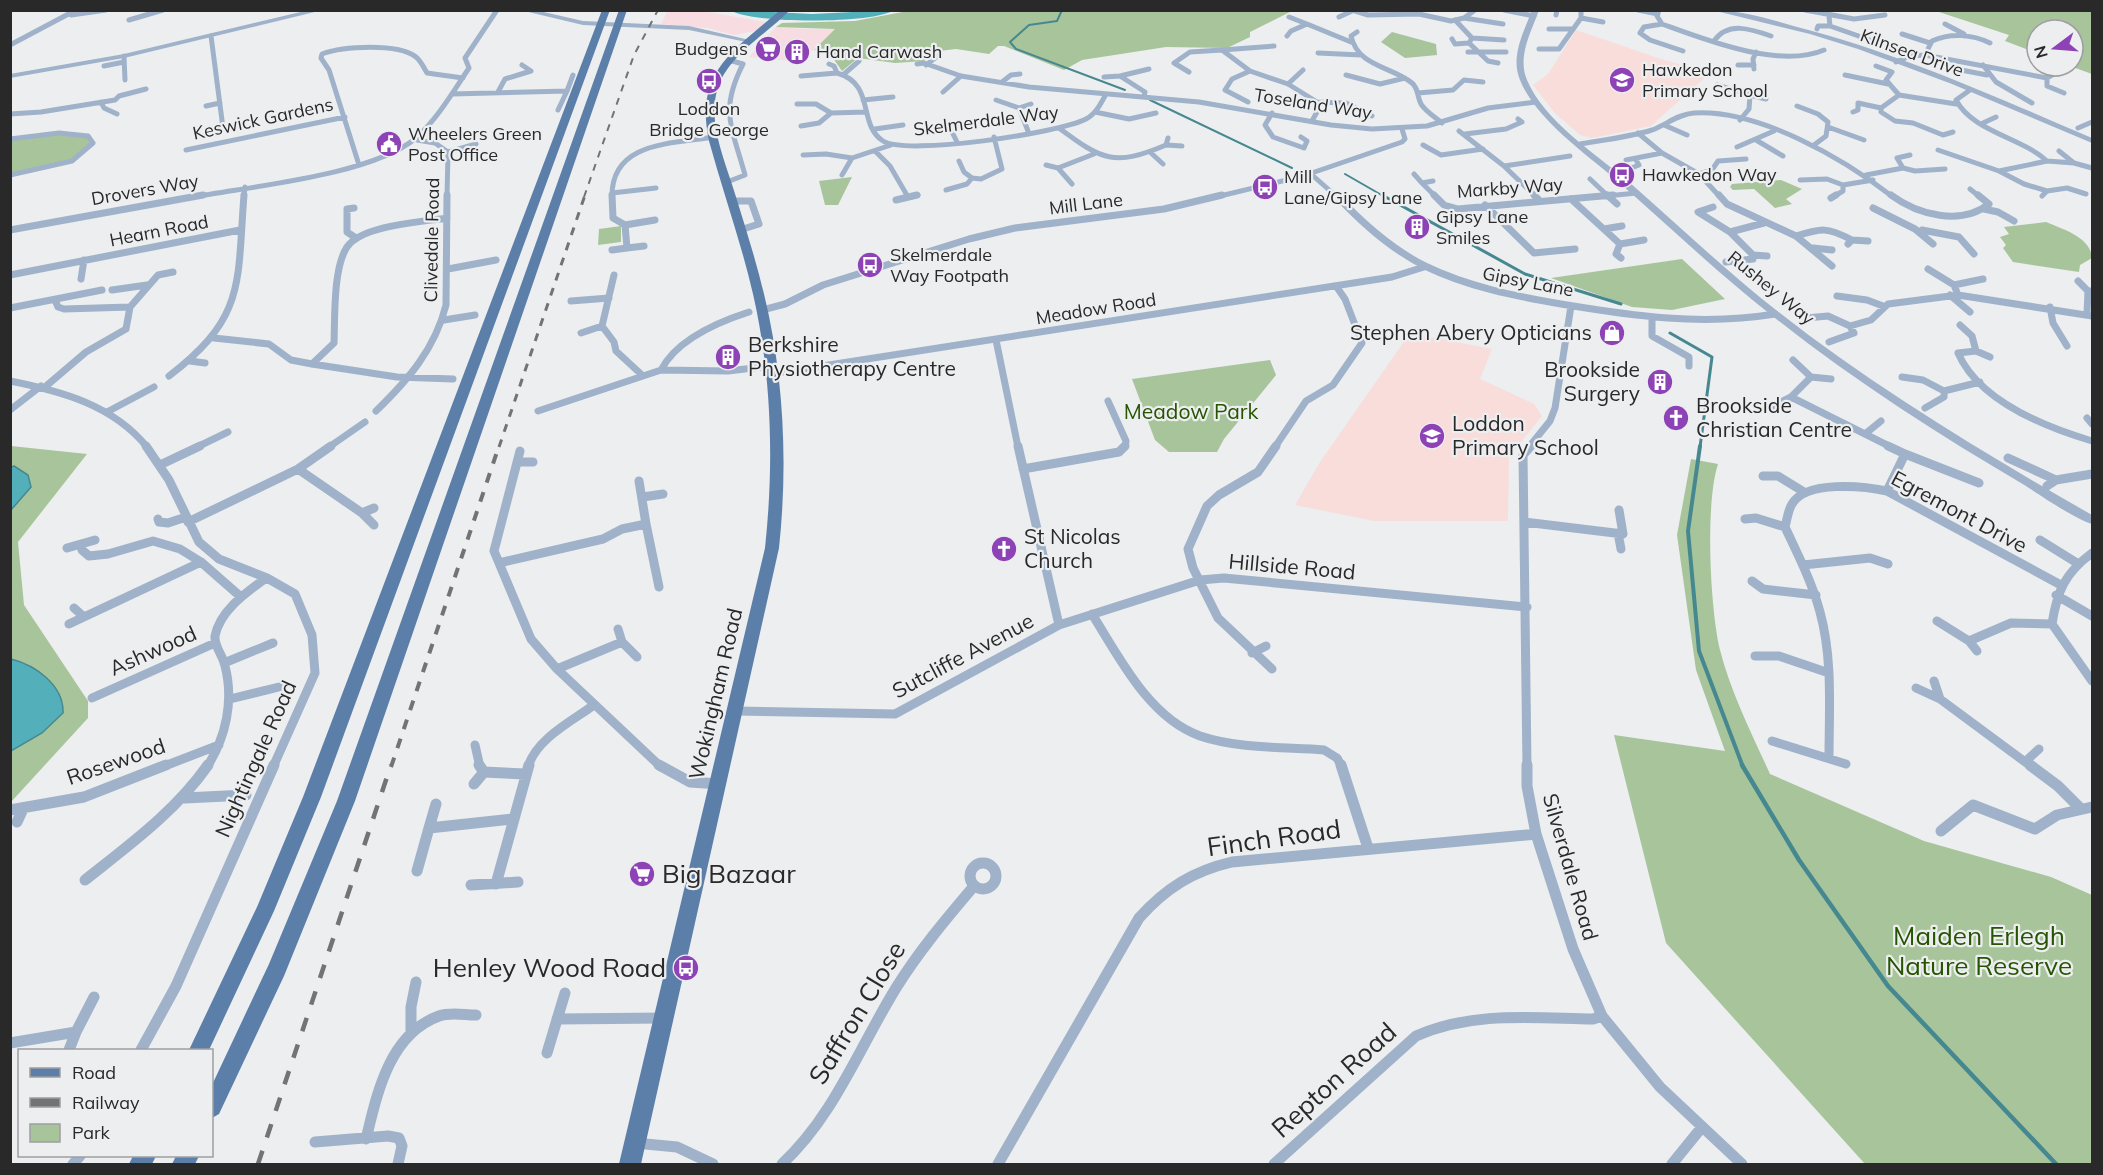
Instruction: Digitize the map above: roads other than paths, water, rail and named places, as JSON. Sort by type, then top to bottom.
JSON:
[{"type":"main road","points":[[200,1049],[265,911],[312,798],[606,10]]},
{"type":"main road","points":[[213,1105],[277,969],[346,801],[623,10]]},
{"type":"main road","name":"Wokingham Road","points":[[630,1164],[719,784],[772,549],[778,509],[778,470],[770,370],[752,311],[740,230],[714,138],[711,95],[718,79],[732,60],[786,10]]},
{"type":"street","points":[[10,45],[76,10]]},
{"type":"street","points":[[129,20],[138,20],[163,10]]},
{"type":"street","points":[[104,66],[211,36],[320,10]]},
{"type":"street","points":[[417,140],[463,78],[469,68],[465,58],[497,10]]},
{"type":"street","points":[[523,10],[583,23],[689,28],[751,41]]},
{"type":"street","points":[[1464,18],[1474,10]]},
{"type":"street","points":[[1504,10],[1535,13]]},
{"type":"street","points":[[1638,10],[1658,12],[1662,24]]},
{"type":"street","name":"Kilnsea Drive","points":[[1715,10],[1741,13],[1806,31],[1896,62],[2092,141]]},
{"type":"street","points":[[1805,10],[1854,19],[1885,15]]},
{"type":"street","points":[[68,15],[115,11]]},
{"type":"street","points":[[1339,17],[1352,11],[1368,15],[1411,13],[1503,24]]},
{"type":"street","points":[[1554,54],[1581,18],[1580,11]]},
{"type":"street","name":"Rushey Way","points":[[1535,13],[1521,49],[1519,65],[1524,82],[1536,102],[1580,144],[1721,270],[1775,314],[1903,406],[1986,459],[2092,520]]},
{"type":"street","points":[[1829,16],[1830,26]]},
{"type":"street","points":[[1289,17],[1351,42],[1361,55]]},
{"type":"street","points":[[1581,18],[1604,22]]},
{"type":"street","points":[[1455,20],[1486,62],[1498,63]]},
{"type":"street","points":[[1287,36],[1291,30],[1307,24]]},
{"type":"street","points":[[1683,51],[1677,47],[1650,40],[1640,33],[1644,27],[1662,24],[1756,52],[1802,58],[1822,52],[1830,56]]},
{"type":"street","points":[[1810,24],[1817,28],[1830,26],[1867,37]]},
{"type":"street","points":[[1945,24],[1964,34],[1990,43]]},
{"type":"street","points":[[1714,41],[1719,32],[1730,28],[1772,33]]},
{"type":"street","points":[[1549,29],[1572,29]]},
{"type":"street","points":[[1351,42],[1351,36],[1357,32]]},
{"type":"street","points":[[1902,34],[1930,43]]},
{"type":"street","points":[[1924,55],[1930,43],[1938,39],[1964,34]]},
{"type":"street","points":[[211,36],[223,128]]},
{"type":"street","points":[[1452,39],[1455,44],[1504,40]]},
{"type":"street","points":[[359,165],[329,70],[321,61],[322,54],[332,48],[352,45],[404,52],[417,57],[424,70],[430,74],[463,78]]},
{"type":"street","points":[[1174,63],[1187,53],[1274,46]]},
{"type":"street","points":[[1539,49],[1559,49]]},
{"type":"street","points":[[1222,50],[1250,71],[1288,84],[1317,102],[1340,102],[1370,114],[1378,111]]},
{"type":"street","points":[[1322,52],[1361,55],[1405,78],[1417,88],[1421,105],[1442,123]]},
{"type":"street","points":[[1468,52],[1506,52]]},
{"type":"street","points":[[1738,65],[1754,67],[1756,52]]},
{"type":"street","points":[[926,65],[939,55]]},
{"type":"street","points":[[1896,62],[1910,56],[1924,55],[1974,61],[2025,72]]},
{"type":"street","points":[[10,76],[124,59]]},
{"type":"street","points":[[115,77],[125,78],[124,59]]},
{"type":"street","points":[[727,182],[744,175],[728,110],[731,88],[743,64],[732,60]]},
{"type":"street","points":[[801,76],[840,73],[859,61]]},
{"type":"street","points":[[1165,63],[1174,63],[1189,72]]},
{"type":"street","name":"Skelmerdale Way","points":[[829,64],[861,88],[866,112],[879,139],[891,145],[913,146],[957,142],[1059,128],[1077,123],[1095,112]]},
{"type":"street","name":"Toseland Way","points":[[917,64],[961,76],[1002,82],[1083,92],[1144,96],[1372,129],[1402,129],[1442,123],[1488,108],[1536,102]]},
{"type":"street","points":[[498,92],[505,79],[531,71],[522,65]]},
{"type":"street","points":[[1986,65],[1987,75]]},
{"type":"street","points":[[1876,66],[1900,75]]},
{"type":"street","points":[[1104,76],[1120,76],[1149,69]]},
{"type":"street","points":[[1288,84],[1303,70]]},
{"type":"street","points":[[1961,70],[1987,75],[2014,95],[2032,103]]},
{"type":"street","points":[[1225,90],[1232,79],[1250,71]]},
{"type":"street","points":[[1892,72],[1886,77],[1888,84],[1899,95],[1956,104],[1968,116],[2033,149],[2047,161]]},
{"type":"street","points":[[1002,82],[1010,74],[1020,74]]},
{"type":"street","points":[[558,110],[573,75]]},
{"type":"street","points":[[1346,75],[1382,86],[1405,78]]},
{"type":"street","points":[[1845,75],[1888,84]]},
{"type":"street","points":[[952,93],[940,93],[961,76]]},
{"type":"street","points":[[1120,76],[1145,92],[1144,96]]},
{"type":"street","points":[[1418,93],[1453,90],[1462,78],[1483,82]]},
{"type":"street","points":[[2050,78],[2047,86],[2064,93]]},
{"type":"street","points":[[1083,92],[1090,85]]},
{"type":"street","points":[[1717,85],[1766,99]]},
{"type":"street","points":[[10,114],[40,112],[101,102],[146,89]]},
{"type":"street","points":[[1216,90],[1225,90],[1248,102]]},
{"type":"street","points":[[1956,104],[1956,100],[1970,90]]},
{"type":"street","points":[[452,94],[567,91]]},
{"type":"street","points":[[2012,92],[2027,93]]},
{"type":"street","points":[[1106,94],[1095,112],[1129,122],[1156,113]]},
{"type":"street","points":[[1740,120],[1749,109],[1750,95]]},
{"type":"street","points":[[1852,112],[1858,110],[1858,104],[1881,108],[1899,95]]},
{"type":"street","name":"Skelmerdale Way","points":[[863,100],[893,97]]},
{"type":"street","points":[[996,100],[1020,108],[1031,104]]},
{"type":"street","points":[[101,102],[104,108],[117,114]]},
{"type":"street","points":[[1312,122],[1318,110],[1317,102]]},
{"type":"street","points":[[206,106],[220,103]]},
{"type":"street","points":[[797,104],[816,104],[831,113],[866,112]]},
{"type":"street","points":[[1797,106],[1818,114],[1828,122],[1826,136],[1814,146]]},
{"type":"street","points":[[1020,108],[1028,132]]},
{"type":"street","points":[[1881,108],[1881,112],[1896,123],[1913,123],[1943,135],[1953,132]]},
{"type":"street","points":[[801,126],[819,123],[831,113]]},
{"type":"street","points":[[1272,113],[1265,124],[1273,137],[1304,152],[1307,141],[1301,137]]},
{"type":"street","points":[[1580,144],[1638,133],[1664,125],[1672,117],[1690,113],[1740,120],[1814,146],[1866,175],[1899,200],[1927,212],[1962,216],[1984,209],[1989,204],[1970,189]]},
{"type":"street","name":"Keswick Gardens","points":[[186,150],[345,117]]},
{"type":"street","points":[[1983,123],[1996,117]]},
{"type":"street","points":[[2078,129],[2092,123],[2092,117]]},
{"type":"street","points":[[1532,121],[1520,121],[1506,129],[1462,132],[1504,166],[1540,201]]},
{"type":"street","name":"Skelmerdale Way","points":[[876,129],[903,125]]},
{"type":"street","points":[[940,127],[957,125]]},
{"type":"street","points":[[1664,125],[1687,135]]},
{"type":"street","points":[[949,126],[957,142]]},
{"type":"street","points":[[1827,127],[1864,140]]},
{"type":"street","points":[[1059,128],[1094,154],[1108,158],[1150,152],[1167,141],[1182,146]]},
{"type":"street","name":"Mill Lane","points":[[661,370],[670,356],[726,319],[785,304],[823,285],[871,269],[1015,228],[1164,208],[1311,174],[1402,142],[1406,139],[1402,129]]},
{"type":"street","points":[[1737,147],[1774,131]]},
{"type":"street","points":[[10,139],[52,133],[76,133],[88,136],[93,143],[72,161],[10,175]]},
{"type":"street","points":[[1638,133],[1662,153],[1699,174],[1727,204],[1796,236],[1813,248],[1832,250]]},
{"type":"street","points":[[959,161],[964,172],[972,178],[990,176],[1002,169],[1003,161],[997,152],[994,137]]},
{"type":"street","points":[[655,220],[625,225],[613,218],[612,193],[615,171],[621,160],[632,153],[714,138]]},
{"type":"street","name":"Clivedale Road","points":[[376,411],[409,378],[426,356],[444,320],[448,269],[448,152],[435,143],[417,140]]},
{"type":"street","name":"Drovers Way","points":[[10,230],[359,165],[387,156],[417,140]]},
{"type":"street","points":[[1756,140],[1784,156]]},
{"type":"street","points":[[448,152],[476,144]]},
{"type":"street","name":"Skelmerdale Way","points":[[803,155],[826,154],[852,158],[876,152],[891,145]]},
{"type":"street","points":[[1423,145],[1441,155]]},
{"type":"street","points":[[1431,160],[1441,155],[1483,149]]},
{"type":"street","points":[[1938,150],[1999,171],[2044,193],[2067,188],[2086,194]]},
{"type":"street","points":[[2059,151],[2074,163]]},
{"type":"street","points":[[876,152],[889,165],[898,184],[908,197]]},
{"type":"street","points":[[1150,152],[1163,164]]},
{"type":"street","points":[[1626,160],[1636,160],[1662,153]]},
{"type":"street","points":[[1058,168],[1094,154]]},
{"type":"street","points":[[1711,154],[1718,161],[1746,159]]},
{"type":"street","points":[[1903,168],[1897,158],[1910,155]]},
{"type":"street","points":[[1504,166],[1570,156]]},
{"type":"street","points":[[1963,159],[1971,157]]},
{"type":"street","points":[[842,175],[852,158]]},
{"type":"street","points":[[1540,160],[1546,166]]},
{"type":"street","points":[[1629,169],[1639,165],[1636,160]]},
{"type":"street","points":[[1699,174],[1712,170],[1718,161]]},
{"type":"street","points":[[1999,171],[2047,161],[2089,165]]},
{"type":"street","points":[[1046,165],[1058,168],[1072,184]]},
{"type":"street","points":[[1866,175],[1903,168],[1915,171],[1945,169]]},
{"type":"street","name":"Gipsy Lane","points":[[1311,174],[1384,240],[1424,267],[1462,283],[1571,306],[1652,319],[1721,322],[1775,314]]},
{"type":"street","name":"Markby Way","points":[[1414,174],[1441,203],[1450,208],[1637,194]]},
{"type":"street","points":[[946,190],[968,184],[972,178]]},
{"type":"street","name":"Markby Way","points":[[1590,179],[1617,204]]},
{"type":"street","points":[[1800,180],[1827,179],[1843,185],[1873,180]]},
{"type":"street","name":"Markby Way","points":[[1422,183],[1433,181]]},
{"type":"street","points":[[1831,198],[1843,191],[1843,185]]},
{"type":"street","points":[[169,376],[190,361],[214,338],[232,307],[237,290],[245,187]]},
{"type":"street","points":[[612,193],[656,188]]},
{"type":"street","points":[[896,200],[918,195]]},
{"type":"street","points":[[732,201],[747,199],[751,201],[759,224],[740,230]]},
{"type":"street","points":[[1571,200],[1620,244]]},
{"type":"street","points":[[1485,205],[1534,252],[1575,249]]},
{"type":"street","points":[[1687,212],[1698,212],[1713,207]]},
{"type":"street","points":[[1873,208],[1916,231],[1933,244]]},
{"type":"street","points":[[347,209],[347,232],[356,238]]},
{"type":"street","points":[[1984,209],[1998,212],[2014,221]]},
{"type":"street","points":[[1698,212],[1730,232],[1753,255],[1767,256]]},
{"type":"street","points":[[1916,231],[1927,212]]},
{"type":"street","points":[[312,364],[334,342],[342,260],[346,248],[356,238],[372,232],[447,218]]},
{"type":"street","points":[[1730,232],[1764,223]]},
{"type":"street","points":[[625,225],[627,248]]},
{"type":"street","points":[[1604,229],[1622,226]]},
{"type":"street","points":[[1796,236],[1821,228],[1833,230],[1850,242],[1868,241]]},
{"type":"street","name":"Hearn Road","points":[[10,275],[240,230]]},
{"type":"street","points":[[1916,231],[1959,237],[1974,254]]},
{"type":"street","points":[[1620,244],[1644,240]]},
{"type":"street","points":[[1620,244],[1616,254],[1621,258]]},
{"type":"street","points":[[612,250],[644,246]]},
{"type":"street","points":[[1813,248],[1816,255],[1832,266]]},
{"type":"street","points":[[1726,262],[1753,259],[1753,255]]},
{"type":"street","name":"Hearn Road","points":[[81,279],[84,260]]},
{"type":"street","points":[[448,269],[496,260]]},
{"type":"street","name":"Meadow Road","points":[[538,411],[661,370],[770,370],[996,340],[1392,277],[1424,267]]},
{"type":"street","points":[[1928,269],[1954,285],[1983,279]]},
{"type":"street","points":[[55,300],[58,307],[64,309],[130,307],[158,275],[173,272]]},
{"type":"street","points":[[602,326],[614,275]]},
{"type":"street","points":[[1837,296],[1867,300],[1882,306],[1954,295],[2050,307],[2090,315],[2090,291],[2078,281]]},
{"type":"street","points":[[112,290],[147,285]]},
{"type":"street","points":[[1954,285],[1954,295],[1971,312]]},
{"type":"street","points":[[1272,669],[1252,653],[1218,618],[1192,568],[1188,549],[1207,506],[1219,495],[1258,472],[1306,401],[1333,385],[1362,343],[1345,299],[1336,286]]},
{"type":"street","points":[[10,308],[102,289]]},
{"type":"street","points":[[571,301],[609,298]]},
{"type":"street","name":"Silverdale Road","points":[[1571,306],[1554,423],[1523,455],[1527,607],[1527,786],[1536,834],[1573,949],[1602,1016],[1660,1087],[1742,1164]]},
{"type":"street","points":[[1850,326],[1871,320],[1882,306]]},
{"type":"street","points":[[10,410],[86,352],[126,329],[131,312],[130,307]]},
{"type":"street","points":[[2050,307],[2050,318],[2067,346]]},
{"type":"street","points":[[444,320],[475,315]]},
{"type":"street","points":[[1806,318],[1828,316],[1850,326],[1854,333],[1829,342]]},
{"type":"street","points":[[1652,319],[1652,336],[1689,357],[1689,366]]},
{"type":"street","points":[[1960,325],[1970,332],[1976,342],[1976,351]]},
{"type":"street","points":[[580,333],[602,326]]},
{"type":"street","points":[[602,326],[614,342],[616,351],[642,375]]},
{"type":"street","points":[[214,338],[269,344],[291,360],[312,364],[409,378],[453,379]]},
{"type":"street","name":"Sutcliffe Avenue","points":[[735,711],[895,714],[1059,625],[996,340]]},
{"type":"street","points":[[1990,357],[1976,351],[1958,353],[1960,363],[1980,382],[2037,422],[2092,441]]},
{"type":"street","points":[[1793,360],[1811,377],[1831,378]]},
{"type":"street","points":[[190,361],[205,363]]},
{"type":"street","points":[[1771,407],[1791,397],[1811,377]]},
{"type":"street","points":[[1902,377],[1923,380],[1944,391],[1980,382]]},
{"type":"street","name":"Nightingale Road","points":[[10,381],[43,386],[121,420],[148,444],[162,464],[187,519],[206,549],[231,564],[266,578],[295,594],[312,635],[315,674],[180,977],[142,1049]]},
{"type":"street","points":[[107,412],[154,387]]},
{"type":"street","points":[[1925,408],[1944,397],[1944,391]]},
{"type":"street","points":[[1791,397],[1905,454],[1979,483]]},
{"type":"street","points":[[1023,469],[1119,452],[1125,448],[1126,441],[1108,401]]},
{"type":"street","points":[[1865,434],[1881,421]]},
{"type":"street","points":[[158,519],[159,522],[168,523],[187,519],[298,469],[365,422]]},
{"type":"street","points":[[162,464],[217,441],[228,432]]},
{"type":"street","points":[[520,451],[496,535],[494,551],[531,639],[557,669],[662,767],[690,782],[719,784]]},
{"type":"street","points":[[1887,491],[1905,454]]},
{"type":"street","points":[[2008,458],[2056,480]]},
{"type":"street","points":[[517,462],[533,462]]},
{"type":"street","points":[[1778,476],[1786,468]]},
{"type":"street","points":[[298,469],[362,513],[374,525]]},
{"type":"street","points":[[2048,486],[2056,480],[2092,474]]},
{"type":"street","points":[[1762,476],[1778,476],[1804,492],[1792,504],[1785,527],[1816,595],[1829,674],[1829,758]]},
{"type":"street","points":[[639,481],[659,587]]},
{"type":"street","name":"Egremont Drive","points":[[1804,492],[1857,486],[1887,491],[2059,585]]},
{"type":"street","points":[[643,497],[663,494]]},
{"type":"street","points":[[362,513],[374,508]]},
{"type":"street","points":[[1524,522],[1623,534],[1619,510]]},
{"type":"street","points":[[1745,519],[1756,518],[1785,527]]},
{"type":"street","points":[[499,563],[603,539],[622,529],[646,524]]},
{"type":"street","points":[[1618,533],[1621,549]]},
{"type":"street","points":[[81,544],[82,550],[89,556],[102,555],[144,540],[157,539],[180,548],[201,562],[241,597]]},
{"type":"street","points":[[67,548],[95,540]]},
{"type":"street","points":[[2040,540],[2077,564]]},
{"type":"street","points":[[1803,565],[1870,553],[1888,564]]},
{"type":"street","points":[[2092,553],[2077,564],[2059,585],[2052,624],[2092,681]]},
{"type":"street","points":[[69,624],[201,562]]},
{"type":"street","points":[[85,880],[185,798],[219,745],[230,699],[224,663],[215,644],[216,632],[225,615],[241,597],[266,578]]},
{"type":"street","name":"Hillside Road","points":[[1059,625],[1200,580],[1224,578],[1527,607]]},
{"type":"street","points":[[1752,580],[1761,592],[1816,595]]},
{"type":"street","points":[[2056,595],[2092,616]]},
{"type":"street","points":[[74,608],[84,617]]},
{"type":"street","points":[[1092,614],[1161,711],[1185,730],[1215,739],[1324,750],[1337,758],[1343,768],[1368,848]]},
{"type":"street","points":[[1937,621],[1969,640],[1977,651]]},
{"type":"street","points":[[1969,640],[2012,622],[2052,624]]},
{"type":"street","points":[[618,628],[622,642],[637,657]]},
{"type":"street","points":[[557,669],[622,642]]},
{"type":"street","points":[[224,663],[273,643]]},
{"type":"street","name":"Ashwood","points":[[92,699],[107,696],[215,644]]},
{"type":"street","points":[[1252,653],[1266,646]]},
{"type":"street","points":[[1755,656],[1779,656],[1829,674]]},
{"type":"street","points":[[1934,681],[1941,699]]},
{"type":"street","points":[[230,699],[279,687]]},
{"type":"street","points":[[1916,688],[1941,699],[2026,761],[2058,786],[2080,808]]},
{"type":"street","points":[[496,884],[530,760],[541,745],[594,705]]},
{"type":"street","points":[[1772,741],[1846,764]]},
{"type":"street","name":"Rosewood","points":[[10,810],[84,797],[219,745]]},
{"type":"street","points":[[475,745],[477,763],[484,772],[525,774]]},
{"type":"street","points":[[2026,761],[2039,749]]},
{"type":"street","points":[[474,784],[484,772]]},
{"type":"street","points":[[185,798],[246,795]]},
{"type":"street","points":[[417,871],[436,804]]},
{"type":"street","points":[[1941,831],[1973,805],[2035,829],[2057,815],[2092,807]]},
{"type":"street","points":[[17,822],[23,809]]},
{"type":"street","points":[[429,828],[512,819]]},
{"type":"street","name":"Finch Road","points":[[998,1164],[1139,918],[1158,895],[1185,876],[1208,867],[1232,862],[1536,834]]},
{"type":"street","points":[[471,885],[518,882]]},
{"type":"street","name":"Saffron Close","points":[[782,1164],[795,1155],[820,1119],[918,954],[974,886]]},
{"type":"street","points":[[411,1031],[411,1007],[416,982]]},
{"type":"street","points":[[547,1053],[565,993]]},
{"type":"street","points":[[69,1049],[94,997]]},
{"type":"street","points":[[366,1138],[383,1074],[411,1031],[441,1015],[476,1015]]},
{"type":"street","name":"Repton Road","points":[[1275,1164],[1391,1056],[1416,1036],[1457,1020],[1481,1018],[1593,1019],[1602,1016]]},
{"type":"street","points":[[557,1018],[664,1017]]},
{"type":"street","points":[[10,1043],[76,1032]]},
{"type":"street","points":[[1672,1164],[1702,1127]]},
{"type":"street","points":[[315,1143],[366,1138],[399,1138],[402,1146],[398,1164]]},
{"type":"street","points":[[635,1143],[668,1143],[688,1149],[704,1162]]},
{"type":"water","points":[[14,466],[28,475],[31,487],[11,510],[11,467]]},
{"type":"water","points":[[11,659],[38,671],[53,685],[59,694],[63,713],[42,733],[11,751]]},
{"type":"waterway","points":[[735,10],[812,18],[869,14],[889,10]]},
{"type":"waterway","points":[[1062,10],[1057,21],[1029,25],[1010,42],[1016,49],[1125,90]]},
{"type":"waterway","points":[[1150,100],[1292,168]]},
{"type":"waterway","points":[[1345,174],[1385,197]]},
{"type":"waterway","points":[[1382,195],[1525,274],[1621,304]]},
{"type":"waterway","points":[[1670,333],[1712,357],[1700,447]]},
{"type":"waterway","points":[[1700,446],[1688,531],[1699,651],[1743,766]]},
{"type":"waterway","points":[[1743,766],[1799,860],[1888,986],[2056,1164]]},
{"type":"railway","points":[[584,197],[634,55],[658,10]]},
{"type":"railway","points":[[499,447],[585,195]]},
{"type":"railway","points":[[391,767],[499,446]]},
{"type":"railway","points":[[258,1164],[391,765]]},
{"type":"place","name":"Budgens","points":[[768,49]]},
{"type":"place","name":"Hand Carwash","points":[[797,52]]},
{"type":"place","name":"Hawkedon Primary School","points":[[1622,80]]},
{"type":"place","name":"Loddon Bridge George","points":[[709,81]]},
{"type":"place","name":"Wheelers Green Post Office","points":[[389,144]]},
{"type":"place","name":"Hawkedon Way","points":[[1622,175]]},
{"type":"place","name":"Mill Lane/Gipsy Lane","points":[[1265,187]]},
{"type":"place","name":"Gipsy Lane Smiles","points":[[1417,227]]},
{"type":"place","name":"Skelmerdale Way Footpath","points":[[870,265]]},
{"type":"place","name":"Stephen Abery Opticians","points":[[1612,333]]},
{"type":"place","name":"Berkshire Physiotherapy Centre","points":[[728,357]]},
{"type":"place","name":"Brookside Surgery","points":[[1660,382]]},
{"type":"place","name":"Brookside Christian Centre","points":[[1676,418]]},
{"type":"place","name":"Loddon Primary School","points":[[1432,436]]},
{"type":"place","name":"St Nicolas Church","points":[[1004,549]]},
{"type":"place","name":"Big Bazaar","points":[[642,874]]},
{"type":"place","name":"Henley Wood Road","points":[[686,968]]},
{"type":"park label","name":"Meadow Park","points":[[1191,412]]},
{"type":"park label","name":"Maiden Erlegh Nature Reserve","points":[[1979,951]]}]
